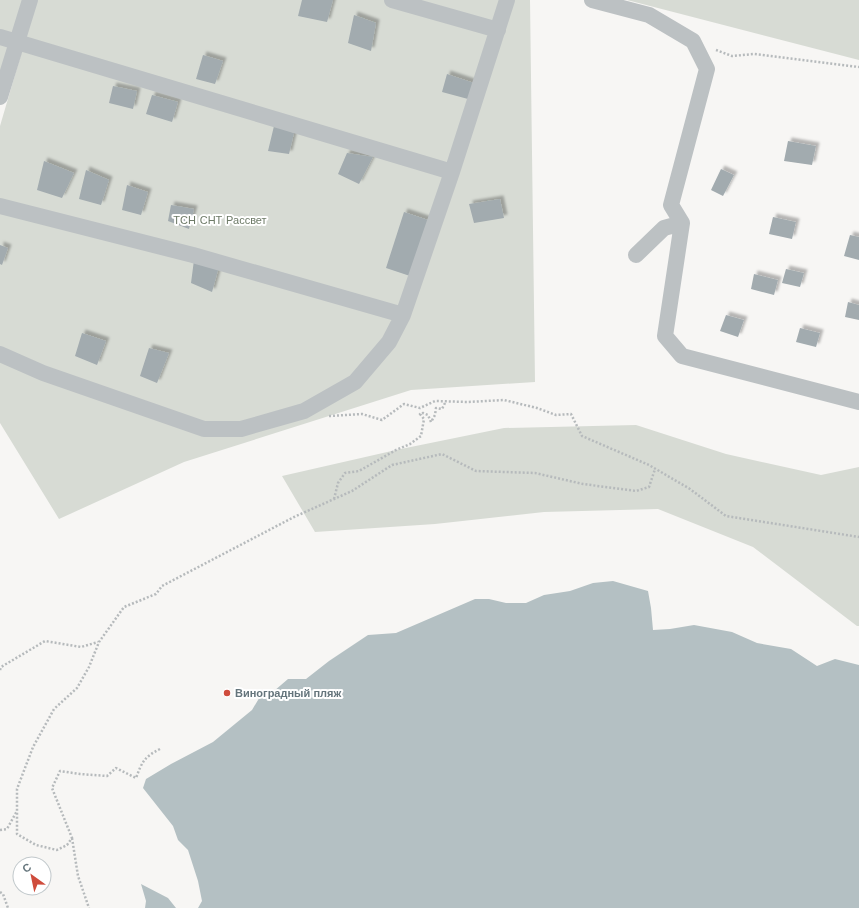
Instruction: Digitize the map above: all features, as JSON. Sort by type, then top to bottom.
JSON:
[{"type":"street","points":[[0,97],[30,0]]},
{"type":"street","points":[[392,0],[498,30]]},
{"type":"street","points":[[0,354],[43,373],[204,429],[241,429],[304,411],[355,382],[389,342],[403,315],[452,172],[507,0]]},
{"type":"street","points":[[592,0],[649,15],[693,41],[707,69],[672,205],[682,223],[665,336],[682,356],[859,402]]},
{"type":"street","points":[[0,37],[452,172]]},
{"type":"street","points":[[0,206],[193,255],[403,315]]},
{"type":"street","points":[[636,255],[664,228],[682,223]]},
{"type":"path","points":[[693,41],[732,56],[754,54],[859,67]]},
{"type":"path","points":[[312,406],[327,416],[362,414],[382,420],[404,404],[420,408],[435,401],[468,402],[504,400],[556,415],[571,414],[582,436],[655,469],[690,489],[726,516],[859,537]]},
{"type":"path","points":[[334,500],[338,483],[346,473],[359,471],[396,450],[410,444],[421,436],[424,419],[420,414],[423,413],[428,416],[431,422],[435,415],[436,408],[442,409],[446,401]]},
{"type":"path","points":[[72,838],[67,845],[57,850],[36,845],[17,834],[17,789],[32,746],[54,709],[77,688],[89,667],[99,642],[124,607],[156,594],[162,586],[294,517],[352,491],[392,465],[442,454],[476,471],[535,473],[583,484],[636,491],[649,487],[655,469]]},
{"type":"path","points":[[0,670],[45,641],[81,647],[99,642]]},
{"type":"path","points":[[89,908],[78,876],[72,838],[52,788],[60,771],[107,776],[116,768],[136,778],[142,761],[151,753],[160,749]]},
{"type":"path","points":[[0,830],[7,829],[17,810]]},
{"type":"path","points":[[0,892],[3,894],[8,908]]},
{"type":"green space","points":[[0,0],[23,0],[0,78]]},
{"type":"green space","name":"ТСН СНТ Рассвет","points":[[37,0],[530,0],[535,382],[411,390],[184,462],[59,519],[0,423],[0,126]]},
{"type":"green space","points":[[627,0],[859,0],[859,60]]},
{"type":"green space","points":[[636,425],[726,454],[821,475],[859,467],[859,626],[753,547],[658,509],[544,512],[435,524],[315,532],[282,476],[396,450],[504,428]]},
{"type":"shaded area","points":[[613,581],[648,591],[653,630],[694,625],[732,632],[757,643],[791,649],[817,666],[835,659],[859,665],[859,908],[198,908],[202,901],[198,881],[188,850],[178,840],[173,826],[143,788],[146,779],[213,742],[252,710],[261,695],[274,691],[288,679],[306,679],[329,661],[368,635],[396,633],[475,599],[489,599],[506,603],[526,603],[544,595],[570,591],[593,583]]},
{"type":"shaded area","points":[[141,884],[168,898],[176,908],[145,908],[146,901]]},
{"type":"building","points":[[302,0],[333,0],[327,22],[298,16]]},
{"type":"building","points":[[354,15],[376,23],[371,51],[348,43]]},
{"type":"building","points":[[203,55],[223,61],[215,84],[196,79]]},
{"type":"building","points":[[447,74],[474,83],[468,99],[442,92]]},
{"type":"building","points":[[113,86],[137,91],[133,109],[109,103]]},
{"type":"building","points":[[152,95],[178,102],[172,122],[146,114]]},
{"type":"building","points":[[274,126],[294,133],[289,154],[268,151]]},
{"type":"building","points":[[788,141],[816,146],[812,165],[784,161]]},
{"type":"building","points":[[347,153],[373,157],[359,184],[338,174]]},
{"type":"building","points":[[44,161],[74,173],[62,198],[37,190]]},
{"type":"building","points":[[721,169],[734,175],[723,196],[711,190]]},
{"type":"building","points":[[86,170],[109,180],[101,205],[79,199]]},
{"type":"building","points":[[127,185],[148,192],[141,215],[122,210]]},
{"type":"building","points":[[500,199],[504,218],[474,223],[469,204]]},
{"type":"building","points":[[171,205],[194,209],[189,229],[168,221]]},
{"type":"building","points":[[404,212],[428,220],[410,276],[386,268]]},
{"type":"building","points":[[773,217],[796,222],[792,239],[769,234]]},
{"type":"building","points":[[850,235],[859,237],[859,260],[844,256]]},
{"type":"building","points":[[0,245],[8,248],[2,265],[0,264]]},
{"type":"building","points":[[194,260],[220,263],[212,292],[191,283]]},
{"type":"building","points":[[786,269],[804,273],[800,287],[782,283]]},
{"type":"building","points":[[754,274],[778,280],[774,295],[751,289]]},
{"type":"building","points":[[848,302],[859,305],[859,320],[845,317]]},
{"type":"building","points":[[726,315],[744,320],[738,337],[720,331]]},
{"type":"building","points":[[800,328],[820,333],[816,347],[796,342]]},
{"type":"building","points":[[82,333],[106,341],[97,365],[75,356]]},
{"type":"building","points":[[149,348],[169,353],[157,383],[140,376]]},
{"type":"place","name":"Виноградный пляж","points":[[227,693]]}]
